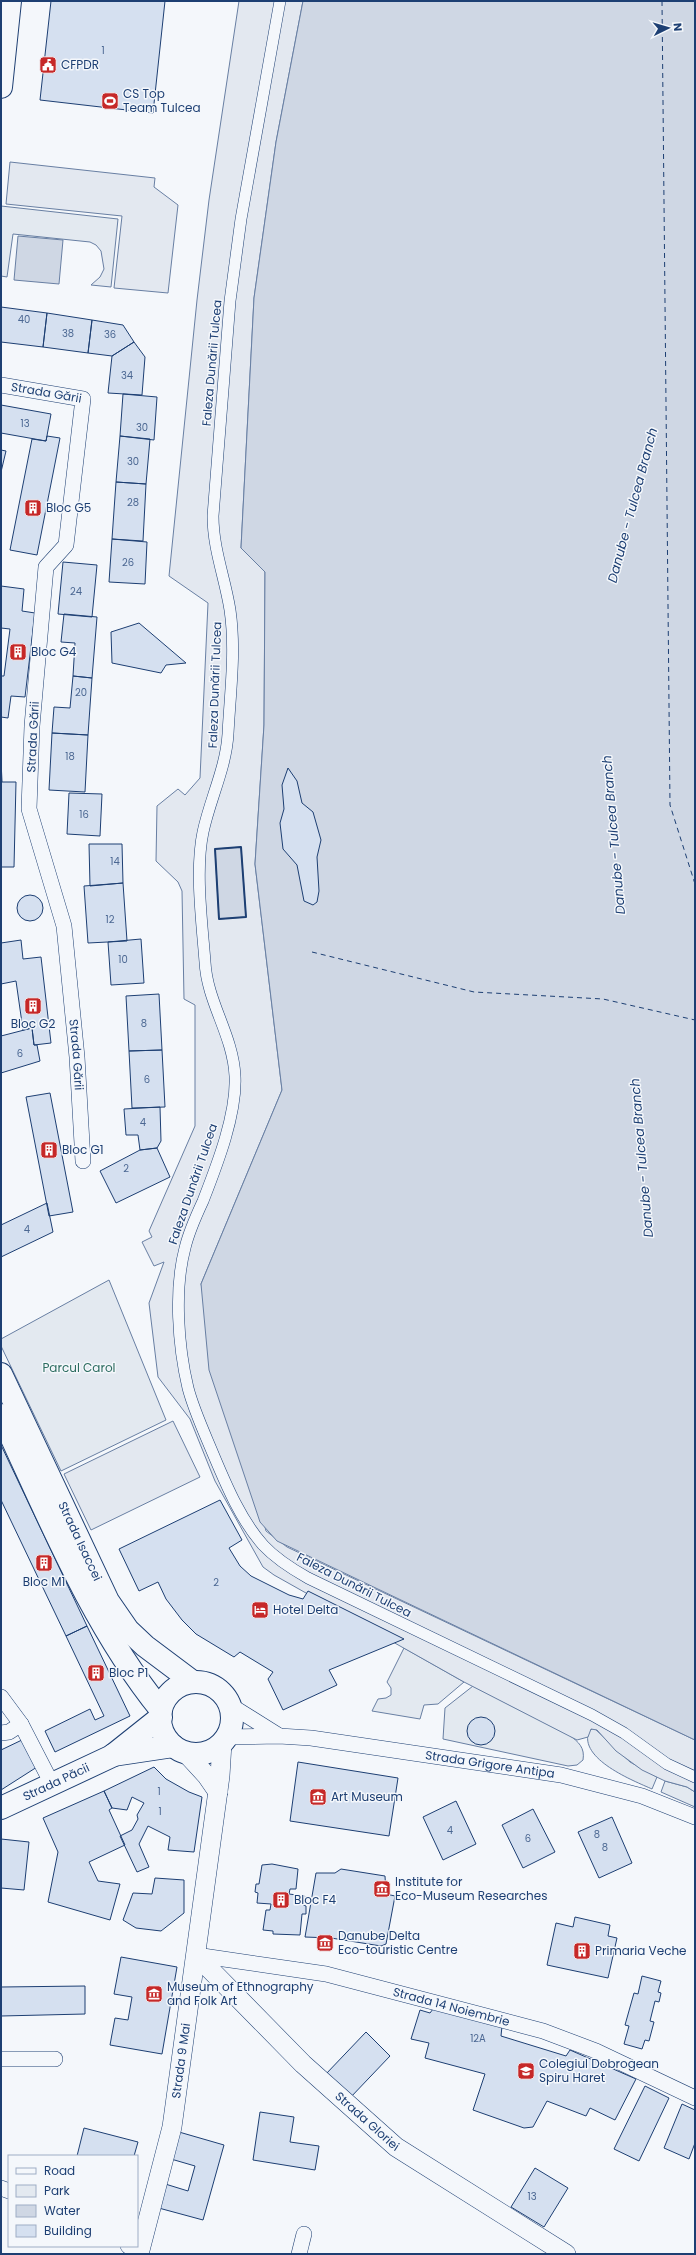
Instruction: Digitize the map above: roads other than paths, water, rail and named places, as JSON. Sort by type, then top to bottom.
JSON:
[{"type":"main road","points":[[1,87],[10,1]]},
{"type":"main road","name":"Strada Isaccei","points":[[1,1374],[108,1601],[128,1630],[145,1646],[193,1682]]},
{"type":"main road","name":"Strada Isaccei","points":[[1,1415],[104,1626],[125,1662],[161,1714]]},
{"type":"main road","points":[[193,1682],[211,1685],[225,1696],[230,1705],[232,1723],[224,1740],[211,1751],[198,1754],[179,1749],[162,1728],[161,1714],[169,1694],[184,1684],[193,1682]]},
{"type":"main road","name":"Strada Păcii","points":[[1,1808],[112,1756],[161,1714]]},
{"type":"main road","name":"Strada Păcii","points":[[112,1756],[179,1749]]},
{"type":"street","name":"Faleza Dunării Tulcea","points":[[280,1],[241,219],[230,301],[213,516],[213,538],[230,610],[232,635],[228,740],[224,764],[202,834],[200,875],[206,977],[212,999],[232,1053],[235,1076],[231,1112],[218,1160],[190,1228],[180,1273],[180,1334],[188,1390],[223,1478],[233,1498],[255,1536],[275,1557],[313,1581],[597,1718],[624,1733],[667,1764],[695,1778]]},
{"type":"street","name":"Strada Gării","points":[[1,385],[83,399],[66,545],[46,567],[32,726],[29,809],[64,926],[77,1057],[83,1161]]},
{"type":"street","points":[[1,1697],[21,1724],[52,1784]]},
{"type":"street","name":"Strada Grigore Antipa","points":[[230,1705],[279,1736]]},
{"type":"street","points":[[1,1733],[9,1732],[21,1724]]},
{"type":"street","name":"Strada Grigore Antipa","points":[[224,1740],[279,1736],[318,1738],[561,1774],[642,1796],[695,1817]]},
{"type":"street","name":"Strada 9 Mai","points":[[137,2252],[172,2127],[224,1740]]},
{"type":"street","points":[[179,1749],[207,1776],[218,1792]]},
{"type":"street","points":[[667,1764],[695,1784]]},
{"type":"street","name":"Strada 14 Noiembrie","points":[[196,1954],[326,1974],[543,2030],[596,2051],[695,2098]]},
{"type":"street","name":"Strada Gloriei","points":[[196,1954],[303,2064],[396,2147],[566,2254]]},
{"type":"street","points":[[1,2058],[56,2059]]},
{"type":"street","points":[[298,2254],[304,2234]]},
{"type":"water","name":"Danube - Tulcea Branch","points":[[303,1],[695,1],[695,1740],[277,1541],[260,1522],[209,1370],[201,1284],[282,1090],[255,864],[264,725],[265,572],[241,548],[254,298],[276,142]]},
{"type":"water","points":[[18,236],[63,240],[59,284],[14,280]]},
{"type":"water","points":[[241,847],[246,917],[219,919],[215,849]]},
{"type":"place","name":"CFPDR","points":[[48,65]]},
{"type":"place","name":"CS Top Team Tulcea","points":[[110,101]]},
{"type":"place","name":"Bloc G5","points":[[33,508]]},
{"type":"place","name":"Bloc G4","points":[[18,652]]},
{"type":"place","name":"Bloc G2","points":[[33,1006]]},
{"type":"place","name":"Bloc G1","points":[[49,1150]]},
{"type":"place","name":"Bloc M1","points":[[44,1563]]},
{"type":"place","name":"Hotel Delta","points":[[260,1610]]},
{"type":"place","name":"Bloc P1","points":[[96,1673]]},
{"type":"place","name":"Art Museum","points":[[318,1797]]},
{"type":"place","name":"Institute for Eco-Museum Researches","points":[[382,1889]]},
{"type":"place","name":"Bloc F4","points":[[281,1900]]},
{"type":"place","name":"Danube Delta Eco-touristic Centre","points":[[325,1943]]},
{"type":"place","name":"Primaria Veche","points":[[582,1951]]},
{"type":"place","name":"Museum of Ethnography and Folk Art","points":[[154,1994]]},
{"type":"place","name":"Colegiul Dobrogean Spiru Haret","points":[[526,2071]]},
{"type":"park label","name":"Parcul Carol","points":[[79,1368]]}]
